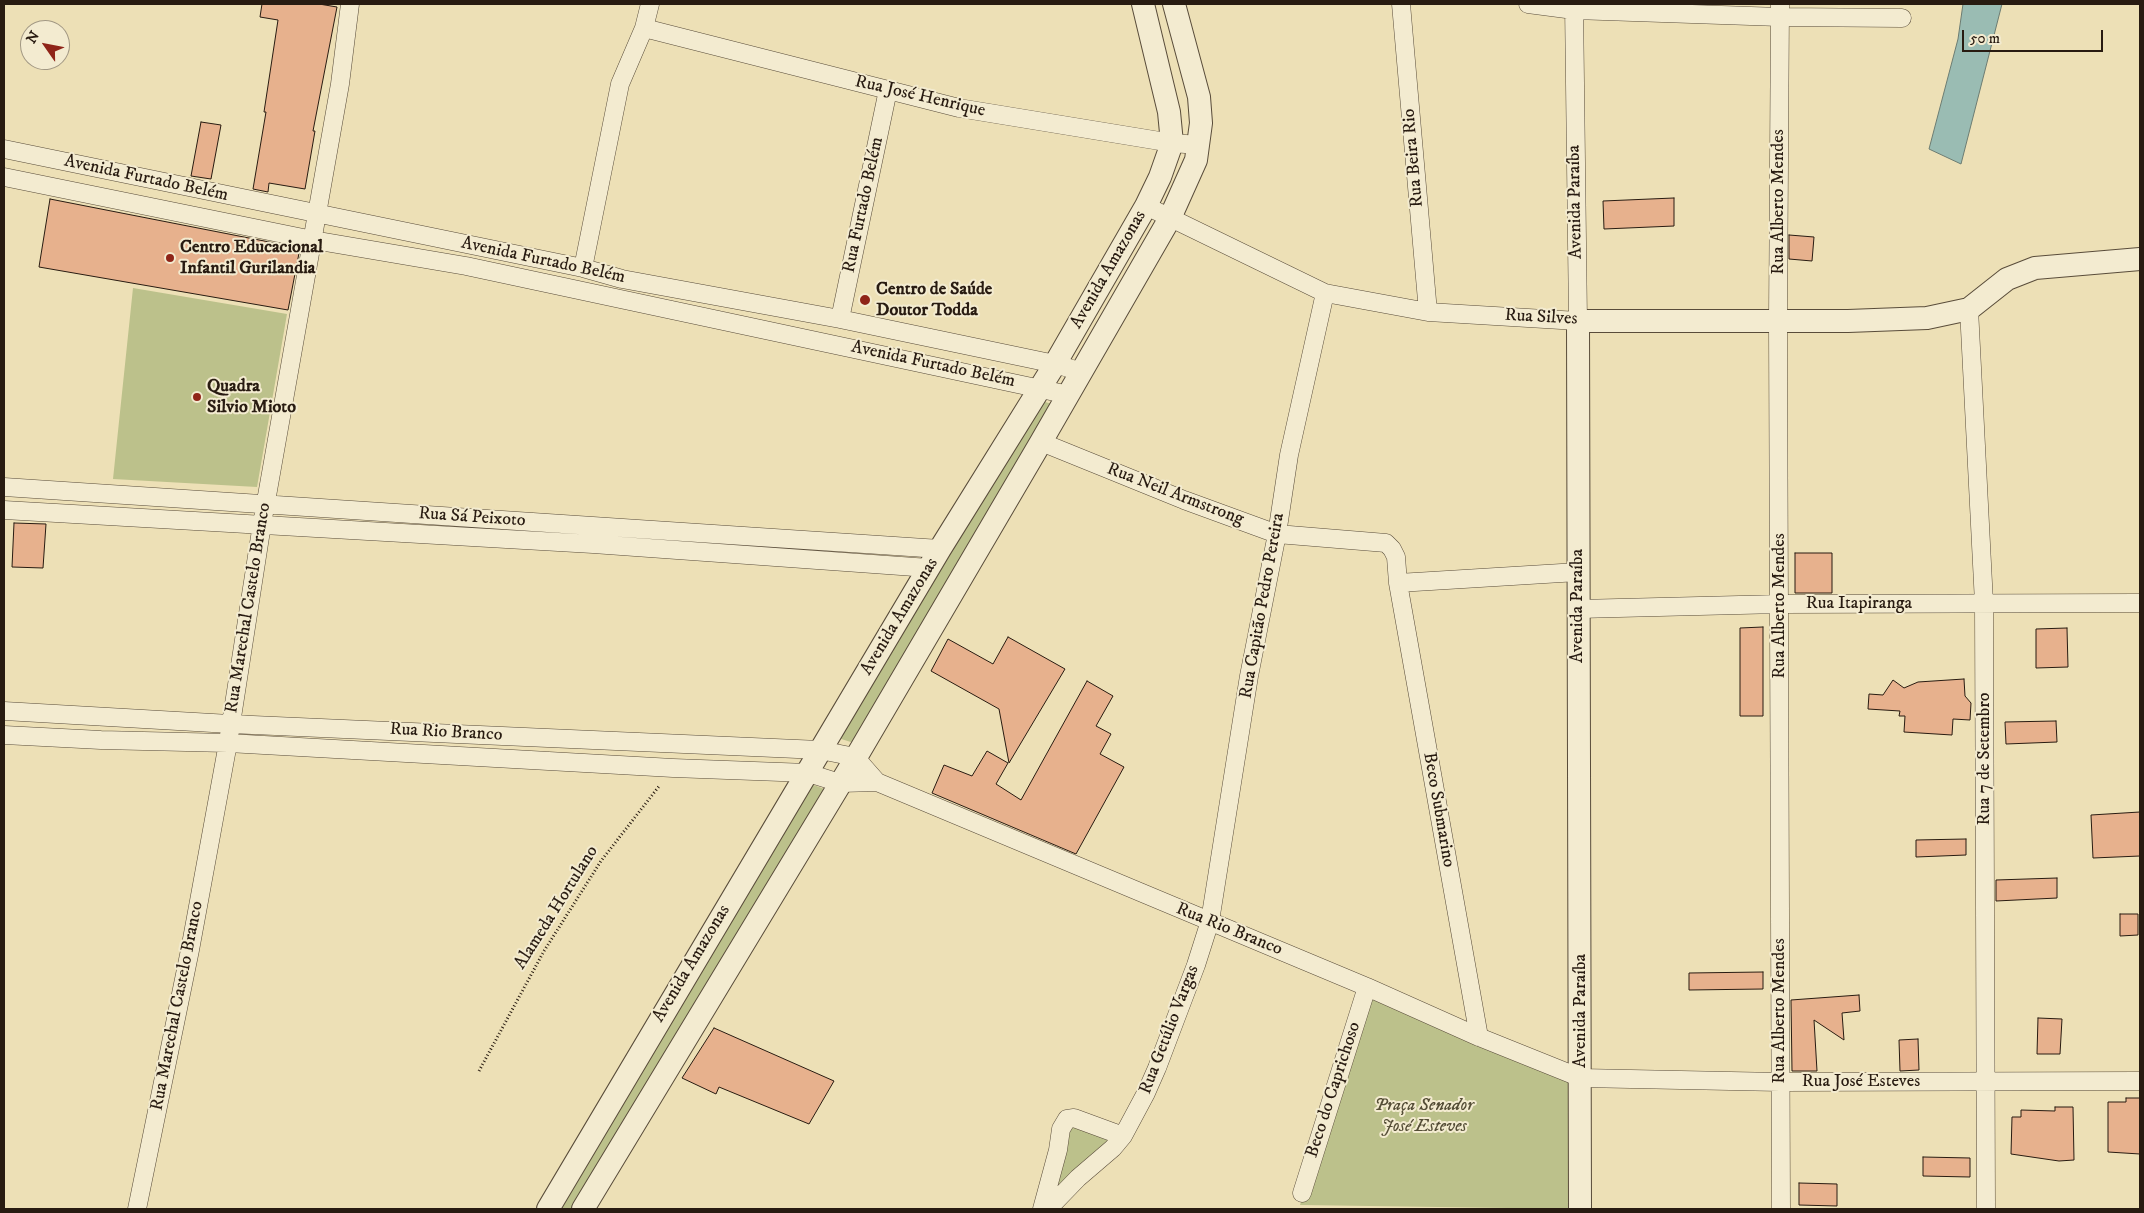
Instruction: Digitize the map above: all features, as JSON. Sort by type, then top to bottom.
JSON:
[{"type":"street","name":"Rua Marechal Castelo Branco","points":[[137,1209],[190,950],[228,743],[262,524],[340,84],[350,4]]},
{"type":"street","points":[[583,268],[620,84],[644,28],[650,4]]},
{"type":"street","name":"Avenida Amazonas","points":[[548,1209],[935,558],[1055,364],[1146,206],[1160,177],[1172,143],[1169,112],[1143,4]]},
{"type":"street","name":"Avenida Amazonas","points":[[583,1209],[840,783],[1042,442],[1170,218],[1190,175],[1199,145],[1201,123],[1199,98],[1174,4]]},
{"type":"street","name":"Rua Beira Rio","points":[[1401,4],[1428,312]]},
{"type":"street","points":[[1528,4],[1574,7],[1780,10],[1902,18]]},
{"type":"street","name":"Avenida Paraíba","points":[[1574,7],[1578,321],[1580,1209]]},
{"type":"street","name":"Rua Alberto Mendes","points":[[1780,10],[1778,320],[1781,1209]]},
{"type":"street","name":"Rua José Henrique","points":[[644,28],[993,115],[1172,143],[1199,145]]},
{"type":"street","name":"Rua Furtado Belém","points":[[840,319],[888,90]]},
{"type":"street","name":"Avenida Furtado Belém","points":[[4,149],[317,215],[583,268],[622,279],[840,319],[1055,364],[1082,372]]},
{"type":"street","name":"Avenida Furtado Belém","points":[[4,177],[313,240],[466,266],[1069,395]]},
{"type":"street","name":"Rua Silves","points":[[1146,206],[1326,292],[1428,312],[1578,321],[1896,320],[1927,318],[1962,310]]},
{"type":"street","points":[[1962,310],[2007,279],[2035,268],[2140,259]]},
{"type":"street","points":[[617,298],[622,279]]},
{"type":"street","name":"Rua Capitão Pedro Pereira","points":[[1210,921],[1250,676],[1297,416],[1326,292]]},
{"type":"street","name":"Rua 7 de Setembro","points":[[1962,310],[1984,604],[1986,1209]]},
{"type":"street","name":"Rua Neil Armstrong","points":[[1042,442],[1184,500],[1277,534],[1386,544],[1396,557],[1398,583]]},
{"type":"street","name":"Rua Sá Peixoto","points":[[4,487],[266,503],[935,558]]},
{"type":"street","name":"Rua Sá Peixoto","points":[[4,510],[935,558]]},
{"type":"street","points":[[1398,583],[1578,572]]},
{"type":"street","name":"Beco Submarino","points":[[1398,583],[1479,1037]]},
{"type":"street","name":"Rua Itapiranga","points":[[1578,609],[1780,604],[2140,603]]},
{"type":"street","name":"Rua Rio Branco","points":[[4,711],[230,724],[820,750],[855,757],[877,782]]},
{"type":"street","name":"Rua Rio Branco","points":[[4,735],[101,740],[228,743],[673,768],[808,773],[840,783],[877,782],[1367,987],[1479,1037],[1581,1078]]},
{"type":"street","name":"Rua Getúlio Vargas","points":[[1048,1209],[1078,1178],[1113,1148],[1123,1136],[1146,1093],[1196,965],[1210,921]]},
{"type":"street","name":"Beco do Caprichoso","points":[[1302,1193],[1367,987]]},
{"type":"street","name":"Rua José Esteves","points":[[1581,1078],[1780,1082],[2140,1081]]},
{"type":"street","points":[[1042,1209],[1058,1150],[1061,1129],[1067,1119],[1074,1118],[1123,1136]]},
{"type":"path","name":"Alameda Hortulano","points":[[479,1071],[544,951],[601,861],[673,768]]},
{"type":"green space","name":"Quadra Silvio Mioto","points":[[133,288],[287,314],[257,487],[113,479]]},
{"type":"green space","points":[[1038,400],[1056,405],[854,743],[838,738]]},
{"type":"green space","points":[[811,784],[827,790],[573,1209],[555,1209]]},
{"type":"green space","name":"Praça Senador José Esteves","points":[[1364,993],[1579,1078],[1577,1209],[1300,1205],[1347,1060]]},
{"type":"green space","points":[[1064,1120],[1118,1138],[1044,1204]]},
{"type":"water","points":[[1963,4],[2002,4],[1961,164],[1929,149],[1958,39]]},
{"type":"building","points":[[262,4],[319,4],[337,7],[313,131],[315,131],[305,189],[269,183],[268,192],[253,189],[266,112],[264,112],[278,20],[260,17]]},
{"type":"building","points":[[201,122],[221,125],[211,179],[191,176]]},
{"type":"building","points":[[1674,198],[1674,226],[1604,229],[1603,201]]},
{"type":"building","name":"Centro Educacional Infantil Gurilandia","points":[[50,199],[300,248],[288,310],[39,267]]},
{"type":"building","points":[[1789,235],[1814,237],[1812,261],[1789,259]]},
{"type":"building","points":[[14,523],[46,524],[43,568],[12,567]]},
{"type":"building","points":[[1795,553],[1832,553],[1832,593],[1795,593]]},
{"type":"building","points":[[1763,627],[1763,716],[1740,716],[1740,628]]},
{"type":"building","points":[[2067,628],[2068,667],[2036,668],[2036,629]]},
{"type":"building","points":[[1008,637],[1065,669],[1009,763],[999,709],[931,671],[948,639],[993,664]]},
{"type":"building","points":[[1964,679],[1965,696],[1971,703],[1970,720],[1953,719],[1952,735],[1904,732],[1905,716],[1899,716],[1900,711],[1868,709],[1869,694],[1883,695],[1893,680],[1904,688],[1918,682]]},
{"type":"building","points":[[1087,681],[1113,696],[1096,726],[1111,734],[1100,754],[1124,767],[1076,854],[932,793],[944,765],[972,776],[987,751],[1008,763],[996,784],[1021,800]]},
{"type":"building","points":[[2056,721],[2057,742],[2006,744],[2005,722]]},
{"type":"building","points":[[2140,812],[2140,856],[2093,858],[2091,815]]},
{"type":"building","points":[[1966,839],[1966,855],[1916,857],[1916,840]]},
{"type":"building","points":[[2057,878],[2057,898],[1996,901],[1996,880]]},
{"type":"building","points":[[2120,914],[2138,914],[2138,935],[2120,936]]},
{"type":"building","points":[[1763,972],[1763,989],[1689,990],[1689,973]]},
{"type":"building","points":[[1859,995],[1860,1011],[1842,1013],[1844,1040],[1814,1020],[1817,1071],[1792,1071],[1791,1000]]},
{"type":"building","points":[[2038,1018],[2062,1019],[2060,1054],[2037,1054]]},
{"type":"building","points":[[714,1028],[834,1081],[809,1124],[719,1087],[716,1094],[682,1078]]},
{"type":"building","points":[[1918,1039],[1919,1070],[1900,1071],[1899,1040]]},
{"type":"building","points":[[2126,1098],[2140,1098],[2140,1154],[2108,1152],[2108,1102],[2126,1102]]},
{"type":"building","points":[[2055,1107],[2073,1107],[2074,1160],[2059,1161],[2011,1154],[2012,1117],[2021,1117],[2021,1110],[2055,1111]]},
{"type":"building","points":[[1923,1157],[1970,1158],[1970,1177],[1923,1176]]},
{"type":"building","points":[[1799,1183],[1837,1184],[1837,1206],[1799,1205]]},
{"type":"place","name":"Centro Educacional Infantil Gurilandia","points":[[170,258]]},
{"type":"place","name":"Centro de Saúde Doutor Todda","points":[[865,300]]},
{"type":"place","name":"Quadra Silvio Mioto","points":[[197,397]]}]
